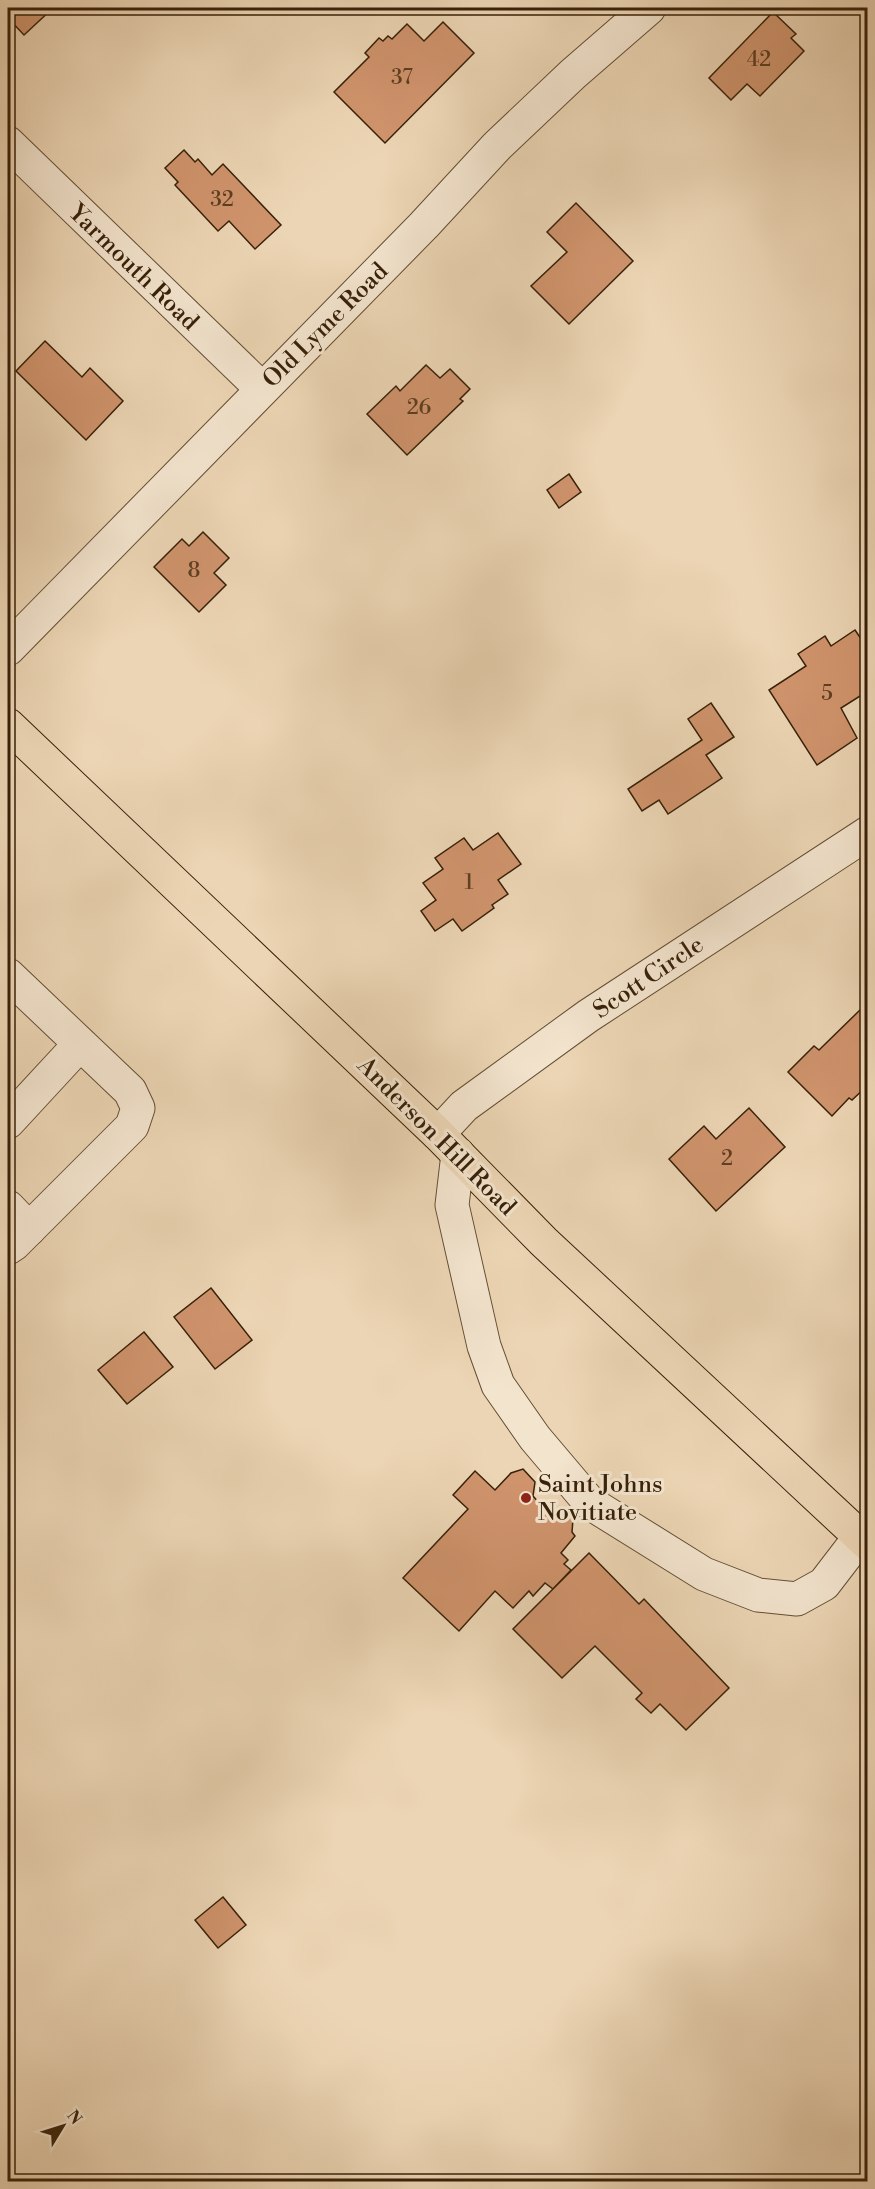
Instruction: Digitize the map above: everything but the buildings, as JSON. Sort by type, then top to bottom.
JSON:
[{"type":"main road","name":"Anderson Hill Road","points":[[8,725],[448,1144],[544,1242],[863,1541]]},
{"type":"street","name":"Old Lyme Road","points":[[8,649],[424,225],[497,146],[573,74],[649,8]]},
{"type":"street","name":"Yarmouth Road","points":[[8,143],[262,389]]},
{"type":"street","name":"Scott Circle","points":[[448,1144],[464,1106],[588,1016],[867,833]]},
{"type":"street","points":[[8,975],[130,1091],[138,1108],[132,1126],[15,1228]]},
{"type":"street","points":[[8,1122],[80,1044]]},
{"type":"street","points":[[448,1144],[452,1205],[484,1346],[498,1385],[535,1438],[590,1503],[704,1574],[758,1595],[797,1599],[824,1584],[863,1541]]},
{"type":"place","name":"Saint Johns Novitiate","points":[[526,1498]]}]
